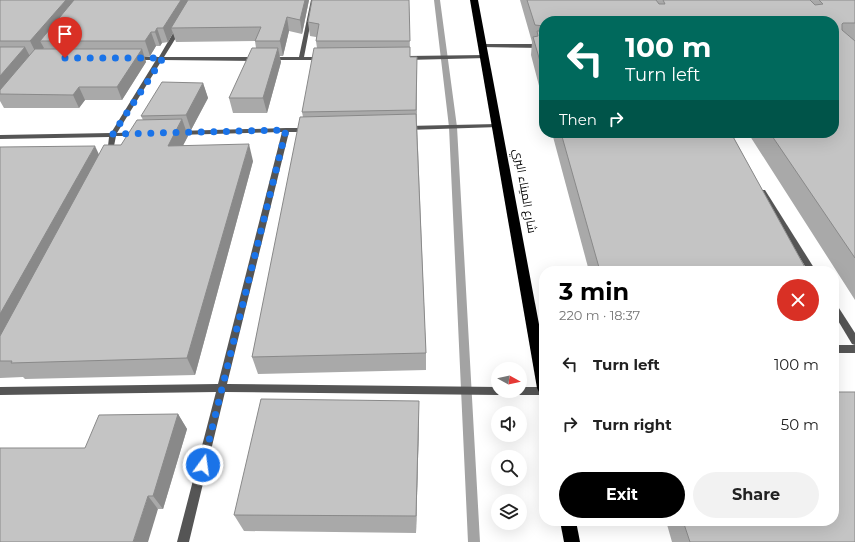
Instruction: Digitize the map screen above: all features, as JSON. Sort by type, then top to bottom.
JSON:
[{"type":"highway","name":"شارع الميناء البري","points":[[474,0],[539,342]]},
{"type":"highway","points":[[569,526],[572,542]]},
{"type":"street","points":[[301,59],[313,0]]},
{"type":"street","points":[[107,165],[113,146],[113,134],[163,58],[185,19]]},
{"type":"street","points":[[483,46],[539,46]]},
{"type":"street","points":[[396,58],[485,56]]},
{"type":"street","points":[[126,58],[333,59]]},
{"type":"street","points":[[397,128],[497,126]]},
{"type":"street","points":[[183,542],[223,388],[286,130]]},
{"type":"street","points":[[168,133],[318,130]]},
{"type":"street","points":[[0,137],[145,134]]},
{"type":"street","points":[[759,186],[809,266]]},
{"type":"street","points":[[839,315],[855,341]]},
{"type":"street","points":[[839,349],[855,349]]},
{"type":"street","points":[[0,391],[223,388],[491,391]]},
{"type":"street","points":[[527,391],[539,391]]},
{"type":"building","points":[[0,0],[66,0],[30,41],[0,41]]},
{"type":"building","points":[[74,0],[181,0],[163,28],[157,28],[155,32],[151,32],[145,41],[40,41]]},
{"type":"building","points":[[188,0],[305,0],[300,20],[287,17],[280,41],[255,41],[261,27],[171,28]]},
{"type":"building","points":[[312,0],[409,0],[410,41],[316,41],[319,24],[308,22]]},
{"type":"building","points":[[527,0],[656,0],[659,4],[665,4],[663,0],[810,0],[815,5],[823,4],[819,0],[855,0],[855,23],[843,23],[842,30],[855,41],[855,258],[773,138],[839,138],[839,16],[539,16],[539,25],[535,25]]},
{"type":"building","points":[[537,31],[539,31],[539,58],[533,37],[538,36]]},
{"type":"building","points":[[0,47],[25,47],[0,76]]},
{"type":"building","points":[[410,47],[410,57],[417,57],[416,110],[302,112],[314,48]]},
{"type":"building","points":[[252,48],[278,48],[263,98],[229,98]]},
{"type":"building","points":[[35,49],[142,49],[117,87],[79,87],[73,95],[0,94],[0,90]]},
{"type":"building","points":[[162,82],[203,83],[186,115],[141,116]]},
{"type":"building","points":[[416,114],[426,353],[252,357],[300,117]]},
{"type":"building","points":[[182,119],[168,146],[249,144],[187,358],[11,363],[12,361],[0,361],[0,336],[104,145],[121,145],[137,120]]},
{"type":"building","points":[[562,138],[734,138],[804,266],[599,266]]},
{"type":"building","points":[[95,146],[0,314],[0,147]]},
{"type":"building","points":[[839,392],[855,392],[855,542],[690,542],[685,526],[839,526]]},
{"type":"building","points":[[261,399],[419,401],[416,516],[234,515]]},
{"type":"building","points":[[178,414],[153,496],[148,496],[133,542],[0,542],[0,448],[85,448],[99,415]]},
{"type":"waterway","points":[[437,0],[453,127],[474,542]]},
{"type":"route","points":[[65,58],[163,58],[113,134],[286,130],[203,465]]}]
